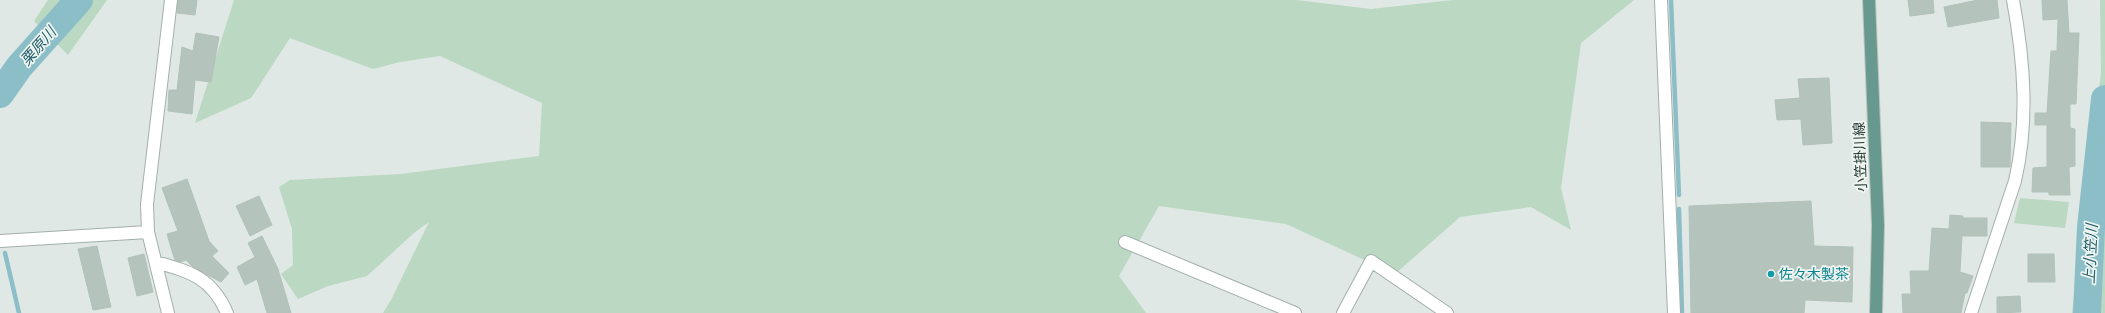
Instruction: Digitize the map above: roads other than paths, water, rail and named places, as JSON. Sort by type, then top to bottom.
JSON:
[{"type":"main road","name":"小笠掛川線","points":[[1869,0],[1878,225],[1876,313]]},
{"type":"street","points":[[168,313],[148,232],[147,204],[154,133],[171,0]]},
{"type":"street","points":[[1661,0],[1674,313]]},
{"type":"street","points":[[1971,313],[2020,162],[2024,75],[2012,0]]},
{"type":"street","points":[[0,241],[148,232]]},
{"type":"street","points":[[1125,242],[1295,313]]},
{"type":"street","points":[[1343,313],[1371,260],[1447,313]]},
{"type":"street","points":[[156,262],[185,270],[201,278],[220,296],[227,313]]},
{"type":"waterway","name":"栗原川","points":[[0,94],[19,67],[79,0]]},
{"type":"waterway","points":[[1671,0],[1679,195]]},
{"type":"waterway","name":"上小笠川","points":[[2087,313],[2091,227],[2105,99]]},
{"type":"waterway","points":[[1679,209],[1682,313]]},
{"type":"waterway","points":[[5,253],[19,313]]},
{"type":"place","name":"佐々木製茶","points":[[1771,274]]}]
